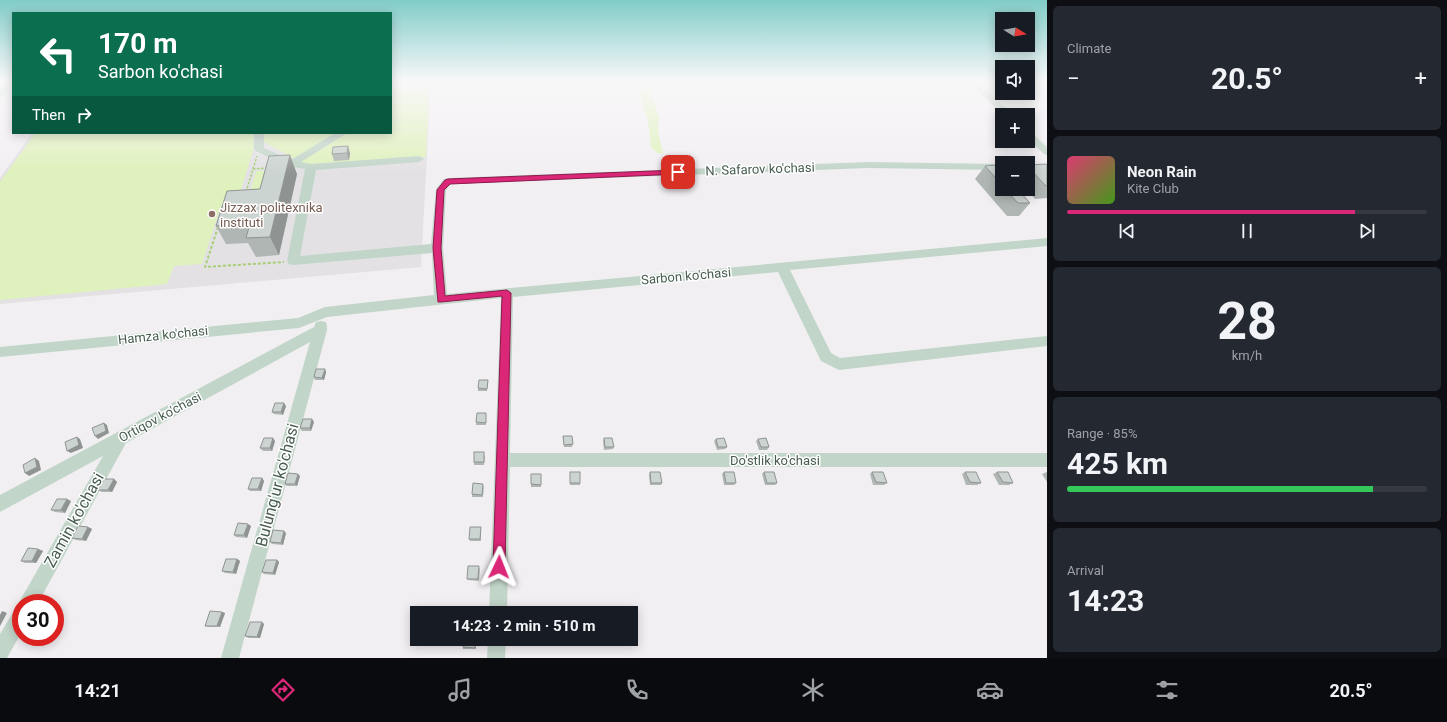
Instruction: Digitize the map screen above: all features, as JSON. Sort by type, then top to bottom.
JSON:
[{"type":"street","points":[[259,134],[259,150],[291,164],[311,166],[419,158]]},
{"type":"street","points":[[291,164],[340,134]]},
{"type":"street","points":[[1035,141],[1047,152]]},
{"type":"street","name":"N. Safarov ko'chasi","points":[[441,299],[437,248],[441,190],[448,181],[868,165],[995,167]]},
{"type":"street","points":[[311,166],[293,261],[437,248]]},
{"type":"street","name":"Sarbon ko'chasi","points":[[325,312],[441,299],[1047,242]]},
{"type":"street","points":[[782,267],[826,357],[839,364],[1047,341]]},
{"type":"street","points":[[498,606],[507,293]]},
{"type":"street","name":"Bulung'ur ko'chasi","points":[[230,658],[325,312]]},
{"type":"street","name":"Hamza ko'chasi","points":[[0,352],[299,323],[325,312]]},
{"type":"street","name":"Ortiqov ko'chasi","points":[[0,504],[320,330]]},
{"type":"street","name":"Zamin ko'chasi","points":[[33,594],[121,438]]},
{"type":"street","name":"Do'stlik ko'chasi","points":[[503,460],[1047,460]]},
{"type":"street","points":[[0,652],[12,631]]},
{"type":"street","points":[[496,658],[497,646]]},
{"type":"path","points":[[245,195],[259,150]]},
{"type":"path","points":[[253,169],[270,168]]},
{"type":"path","points":[[219,224],[205,268],[293,261]]},
{"type":"shaded area","name":"Jizzax politexnika instituti","points":[[392,112],[429,112],[421,267],[0,304],[0,178],[31,134],[392,134]]},
{"type":"green space","points":[[392,112],[428,112],[426,157],[307,164],[301,162],[301,160],[344,134],[392,134]]},
{"type":"green space","points":[[645,112],[657,112],[659,117],[658,132],[663,153],[657,153],[651,147],[648,121]]},
{"type":"green space","points":[[34,134],[254,134],[253,151],[236,206],[221,206],[202,264],[174,266],[167,284],[0,300],[0,182]]},
{"type":"green space","points":[[262,134],[336,134],[295,159],[262,141]]},
{"type":"green space","points":[[256,171],[267,171],[258,205],[246,206]]},
{"type":"building","points":[[348,146],[347,153],[332,154],[333,147]]},
{"type":"building","points":[[290,155],[270,237],[246,238],[250,223],[216,226],[227,191],[260,189],[269,156]]},
{"type":"building","points":[[995,165],[995,177],[985,166]]},
{"type":"building","points":[[1035,165],[1047,165],[1047,186],[1035,174]]},
{"type":"building","points":[[1012,196],[1024,196],[1030,203],[1018,203]]},
{"type":"building","points":[[316,369],[325,369],[322,378],[314,377]]},
{"type":"building","points":[[479,380],[488,380],[487,389],[478,388]]},
{"type":"building","points":[[275,403],[284,403],[281,412],[272,412]]},
{"type":"building","points":[[477,413],[486,413],[486,423],[476,422]]},
{"type":"building","points":[[303,419],[312,419],[310,428],[300,428]]},
{"type":"building","points":[[104,423],[106,431],[95,436],[92,428]]},
{"type":"building","points":[[563,436],[572,436],[573,444],[564,445]]},
{"type":"building","points":[[77,437],[79,445],[67,451],[65,442]]},
{"type":"building","points":[[264,438],[273,438],[270,448],[260,448]]},
{"type":"building","points":[[604,438],[612,438],[614,447],[605,447]]},
{"type":"building","points":[[724,438],[727,447],[718,447],[716,439]]},
{"type":"building","points":[[766,438],[769,447],[761,447],[758,439]]},
{"type":"building","points":[[474,452],[484,452],[484,462],[474,462]]},
{"type":"building","points":[[35,458],[37,467],[25,473],[23,465]]},
{"type":"building","points":[[570,472],[580,472],[580,483],[570,483]]},
{"type":"building","points":[[650,472],[660,472],[662,483],[651,483]]},
{"type":"building","points":[[724,472],[734,472],[736,483],[726,483]]},
{"type":"building","points":[[764,472],[774,472],[777,483],[767,483]]},
{"type":"building","points":[[872,472],[883,472],[887,483],[876,482]]},
{"type":"building","points":[[965,472],[976,472],[981,483],[970,482]]},
{"type":"building","points":[[997,472],[1008,472],[1013,483],[1003,482]]},
{"type":"building","points":[[288,473],[298,474],[295,484],[285,484]]},
{"type":"building","points":[[531,474],[541,474],[541,485],[531,484]]},
{"type":"building","points":[[252,478],[262,478],[258,489],[248,489]]},
{"type":"building","points":[[104,479],[114,479],[108,490],[98,490]]},
{"type":"building","points":[[473,483],[483,484],[482,495],[472,494]]},
{"type":"building","points":[[57,499],[67,499],[61,510],[51,510]]},
{"type":"building","points":[[238,523],[248,524],[244,535],[234,535]]},
{"type":"building","points":[[78,526],[88,527],[82,539],[72,538]]},
{"type":"building","points":[[470,527],[481,527],[480,539],[469,539]]},
{"type":"building","points":[[273,530],[284,531],[281,543],[270,542]]},
{"type":"building","points":[[28,548],[38,549],[32,561],[21,561]]},
{"type":"building","points":[[226,559],[237,559],[233,572],[222,571]]},
{"type":"building","points":[[266,560],[277,560],[273,573],[262,572]]},
{"type":"building","points":[[468,566],[479,566],[478,579],[467,579]]},
{"type":"building","points":[[210,611],[222,612],[217,626],[205,626]]},
{"type":"building","points":[[250,622],[262,622],[257,637],[245,636]]},
{"type":"building","points":[[463,646],[475,646],[475,648]]},
{"type":"place","name":"Jizzax politexnika instituti","points":[[212,214]]},
{"type":"route","points":[[499,567],[507,293],[441,299],[437,248],[441,190],[448,181],[678,172]]}]
